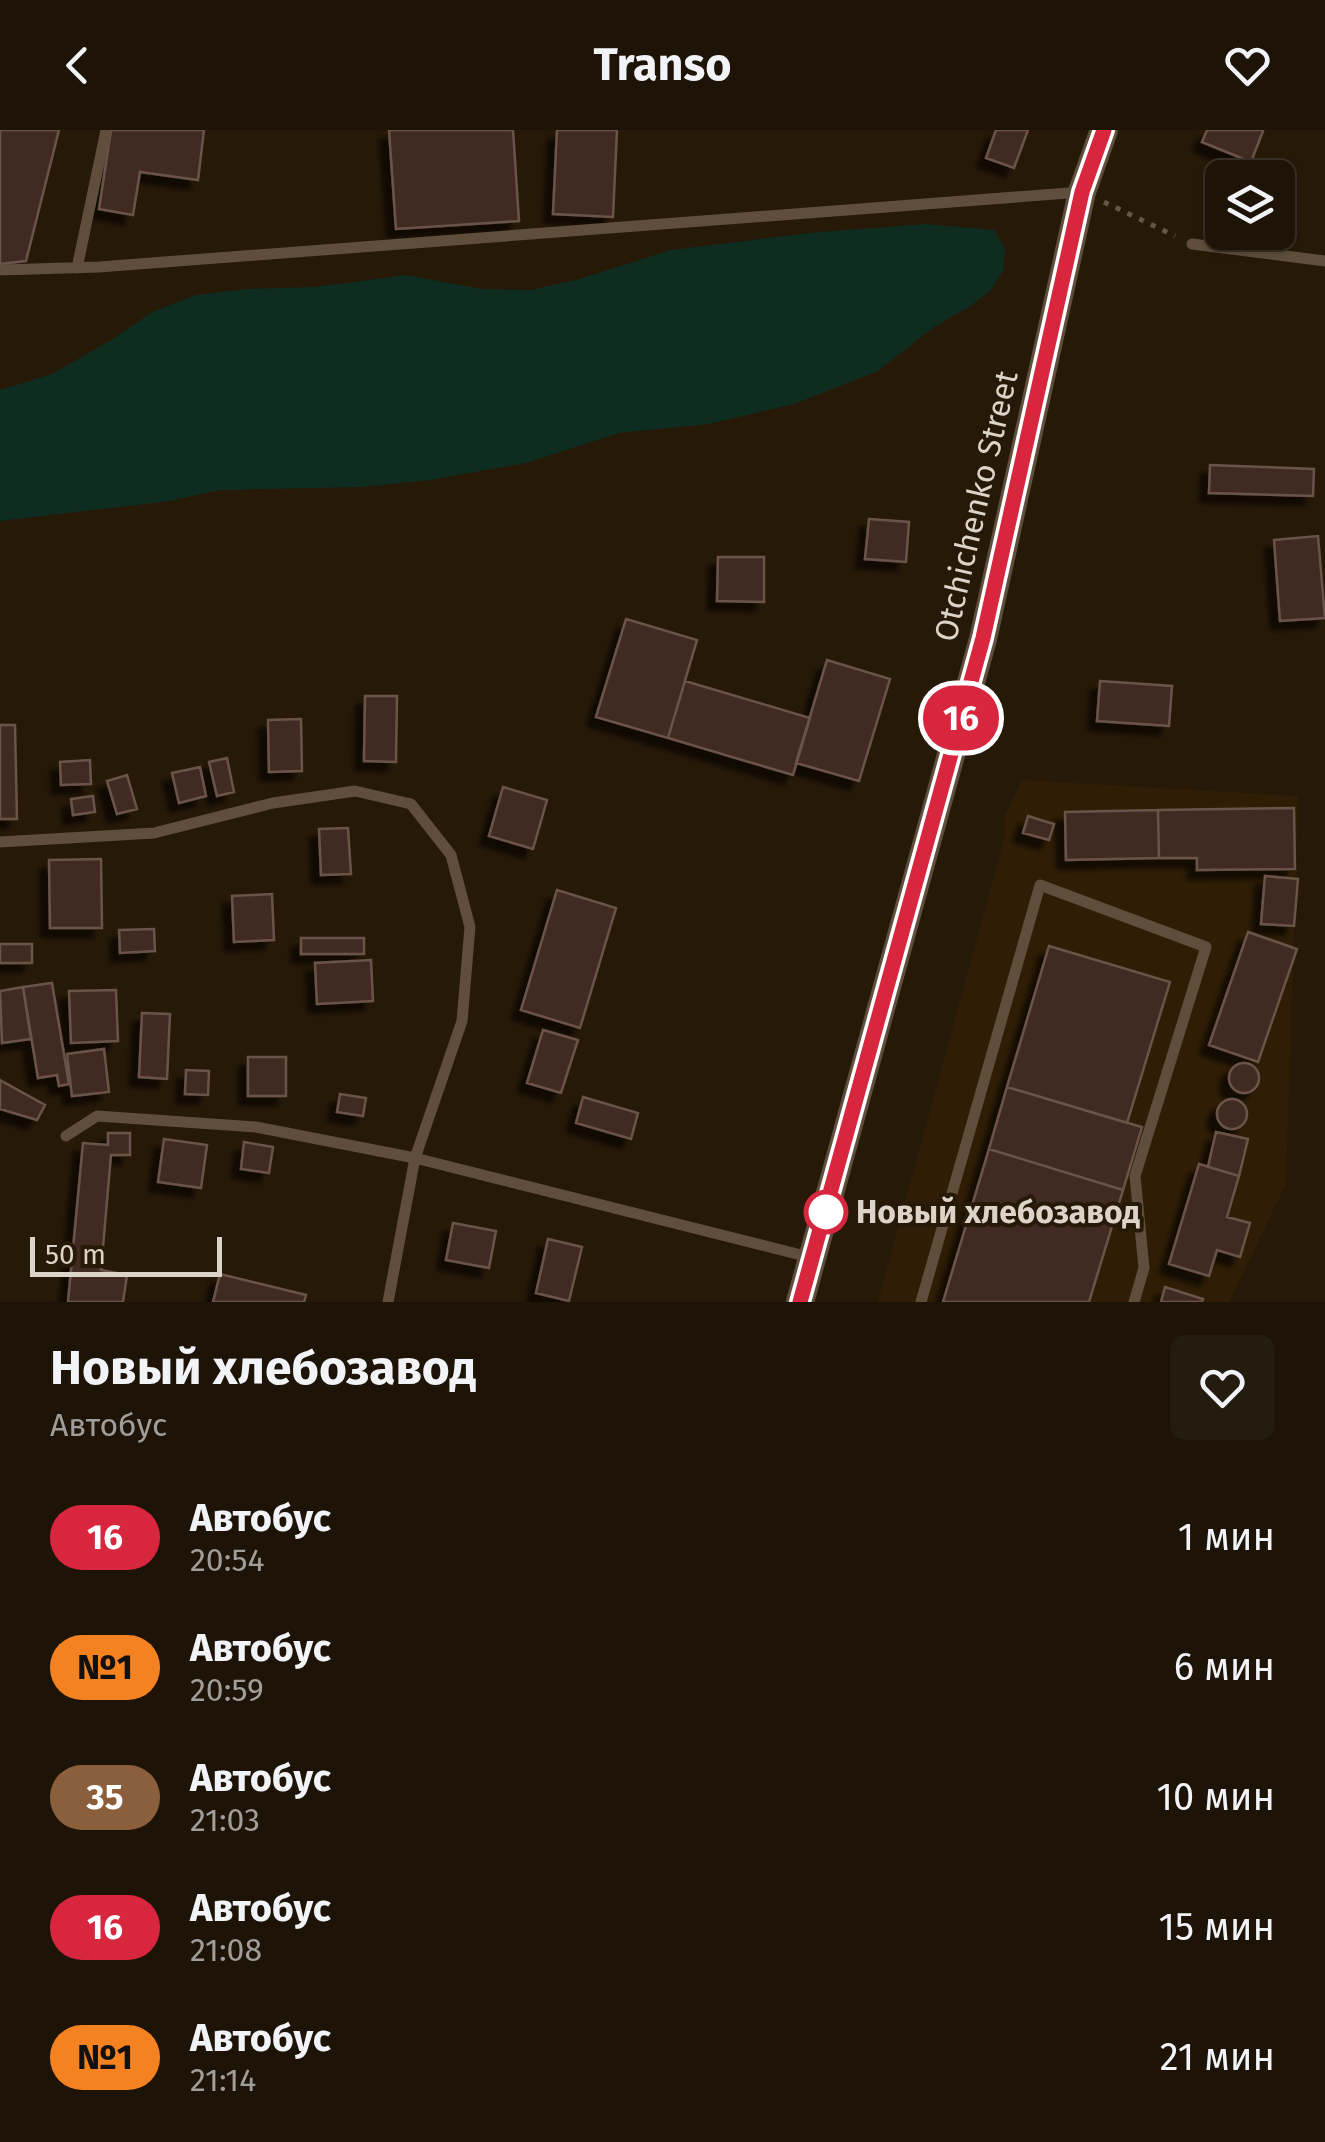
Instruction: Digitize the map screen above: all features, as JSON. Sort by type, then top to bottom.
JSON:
[{"type":"street","name":"Otchichenko Street","points":[[800,1302],[983,638],[1082,192],[1104,130]]},
{"type":"lane","points":[[77,268],[106,130]]},
{"type":"lane","points":[[0,270],[77,268],[1082,192]]},
{"type":"lane","points":[[1192,244],[1325,261]]},
{"type":"lane","points":[[0,842],[154,832],[272,803],[355,791],[411,804],[451,855],[470,927],[462,1021],[415,1158],[388,1302]]},
{"type":"lane","points":[[920,1302],[1040,885],[1206,947],[1135,1176],[1144,1268],[1134,1302]]},
{"type":"lane","points":[[66,1136],[97,1116],[256,1127],[415,1158],[813,1258]]},
{"type":"path","points":[[1082,192],[1192,244]]},
{"type":"shaded area","points":[[1022,780],[1298,796],[1286,1184],[1229,1302],[878,1302],[1005,836],[1005,815]]},
{"type":"green space","points":[[925,224],[994,230],[1005,249],[1003,271],[991,290],[934,327],[878,371],[794,404],[709,424],[619,433],[526,463],[431,480],[362,487],[219,490],[171,501],[0,521],[0,390],[52,374],[152,312],[196,295],[315,287],[406,275],[482,289],[531,290],[671,250]]},
{"type":"building","points":[[0,130],[59,130],[26,261],[0,264]]},
{"type":"building","points":[[111,130],[204,130],[198,180],[140,172],[133,215],[99,209]]},
{"type":"building","points":[[389,130],[513,130],[519,221],[396,229]]},
{"type":"building","points":[[557,130],[617,130],[613,217],[553,214]]},
{"type":"building","points":[[996,130],[1028,130],[1014,168],[986,158]]},
{"type":"building","points":[[1207,130],[1263,131],[1252,160],[1202,142]]},
{"type":"building","points":[[1210,465],[1314,469],[1313,496],[1209,493]]},
{"type":"building","points":[[869,519],[909,522],[906,562],[865,559]]},
{"type":"building","points":[[1318,536],[1325,618],[1280,621],[1274,540]]},
{"type":"building","points":[[718,557],[764,557],[764,602],[717,601]]},
{"type":"building","points":[[626,619],[697,640],[668,738],[596,717]]},
{"type":"building","points":[[827,660],[890,679],[859,781],[796,763]]},
{"type":"building","points":[[685,681],[810,718],[793,775],[668,738]]},
{"type":"building","points":[[1100,681],[1172,686],[1169,726],[1097,721]]},
{"type":"building","points":[[365,696],[397,696],[396,762],[364,761]]},
{"type":"building","points":[[301,719],[302,771],[269,772],[268,720]]},
{"type":"building","points":[[0,725],[15,725],[17,819],[0,819]]},
{"type":"building","points":[[227,758],[234,792],[217,796],[209,762]]},
{"type":"building","points":[[90,760],[91,784],[61,785],[60,762]]},
{"type":"building","points":[[200,767],[206,796],[179,803],[172,773]]},
{"type":"building","points":[[127,775],[137,809],[117,814],[107,781]]},
{"type":"building","points":[[503,787],[547,800],[533,849],[489,836]]},
{"type":"building","points":[[93,796],[95,812],[73,815],[71,799]]},
{"type":"building","points":[[1294,808],[1295,869],[1197,870],[1197,858],[1159,858],[1158,810]]},
{"type":"building","points":[[1158,810],[1159,858],[1066,860],[1065,812]]},
{"type":"building","points":[[1028,816],[1054,824],[1049,840],[1023,833]]},
{"type":"building","points":[[348,828],[351,874],[321,875],[319,829]]},
{"type":"building","points":[[101,859],[102,928],[50,928],[49,860]]},
{"type":"building","points":[[1265,876],[1298,879],[1294,926],[1261,924]]},
{"type":"building","points":[[557,890],[616,908],[580,1028],[521,1010]]},
{"type":"building","points":[[272,894],[274,940],[234,942],[232,896]]},
{"type":"building","points":[[154,929],[155,951],[120,953],[119,930]]},
{"type":"building","points":[[1248,932],[1297,949],[1258,1062],[1209,1045]]},
{"type":"building","points":[[301,938],[364,938],[364,954],[301,954]]},
{"type":"building","points":[[0,944],[32,944],[32,963],[0,963]]},
{"type":"building","points":[[1049,946],[1170,982],[1127,1123],[1007,1087]]},
{"type":"building","points":[[371,960],[373,1001],[317,1004],[315,963]]},
{"type":"building","points":[[52,983],[69,1084],[59,1086],[57,1075],[38,1078],[23,987]]},
{"type":"building","points":[[23,987],[31,1039],[2,1043],[0,991]]},
{"type":"building","points":[[116,990],[118,1041],[71,1043],[69,991]]},
{"type":"building","points":[[142,1013],[170,1014],[167,1079],[139,1077]]},
{"type":"building","points":[[543,1030],[578,1040],[561,1093],[527,1083]]},
{"type":"building","points":[[104,1049],[109,1092],[72,1096],[67,1054]]},
{"type":"building","points":[[248,1057],[286,1057],[286,1096],[248,1096]]},
{"type":"building","points":[[1244,1063],[1254,1068],[1259,1078],[1254,1088],[1244,1093],[1234,1088],[1229,1078],[1234,1068]]},
{"type":"building","points":[[186,1070],[209,1071],[208,1095],[185,1094]]},
{"type":"building","points":[[0,1080],[45,1105],[37,1120],[0,1109]]},
{"type":"building","points":[[1007,1087],[1142,1127],[1123,1190],[989,1149]]},
{"type":"building","points":[[340,1094],[366,1098],[363,1116],[337,1112]]},
{"type":"building","points":[[583,1097],[638,1113],[631,1139],[576,1123]]},
{"type":"building","points":[[1232,1099],[1242,1104],[1247,1114],[1242,1124],[1232,1129],[1222,1124],[1217,1114],[1222,1104]]},
{"type":"building","points":[[1216,1132],[1248,1139],[1239,1176],[1208,1167]]},
{"type":"building","points":[[108,1133],[130,1133],[130,1155],[111,1155],[101,1270],[127,1275],[123,1302],[68,1302],[83,1143],[108,1145]]},
{"type":"building","points":[[164,1139],[207,1145],[201,1188],[158,1182]]},
{"type":"building","points":[[244,1142],[273,1147],[269,1173],[241,1169]]},
{"type":"building","points":[[989,1149],[1123,1190],[1089,1302],[943,1302]]},
{"type":"building","points":[[1199,1164],[1239,1176],[1227,1217],[1250,1223],[1240,1257],[1217,1250],[1209,1276],[1169,1264]]},
{"type":"building","points":[[453,1223],[496,1231],[489,1268],[446,1260]]},
{"type":"building","points":[[548,1239],[582,1247],[569,1301],[536,1293]]},
{"type":"building","points":[[220,1274],[306,1295],[304,1302],[213,1302]]},
{"type":"building","points":[[1165,1287],[1203,1299],[1202,1302],[1161,1302]]},
{"type":"bus line","name":"16","points":[[800,1302],[983,638],[1082,192],[1104,130]]},
{"type":"place","name":"Новый хлебозавод","points":[[826,1212]]}]
